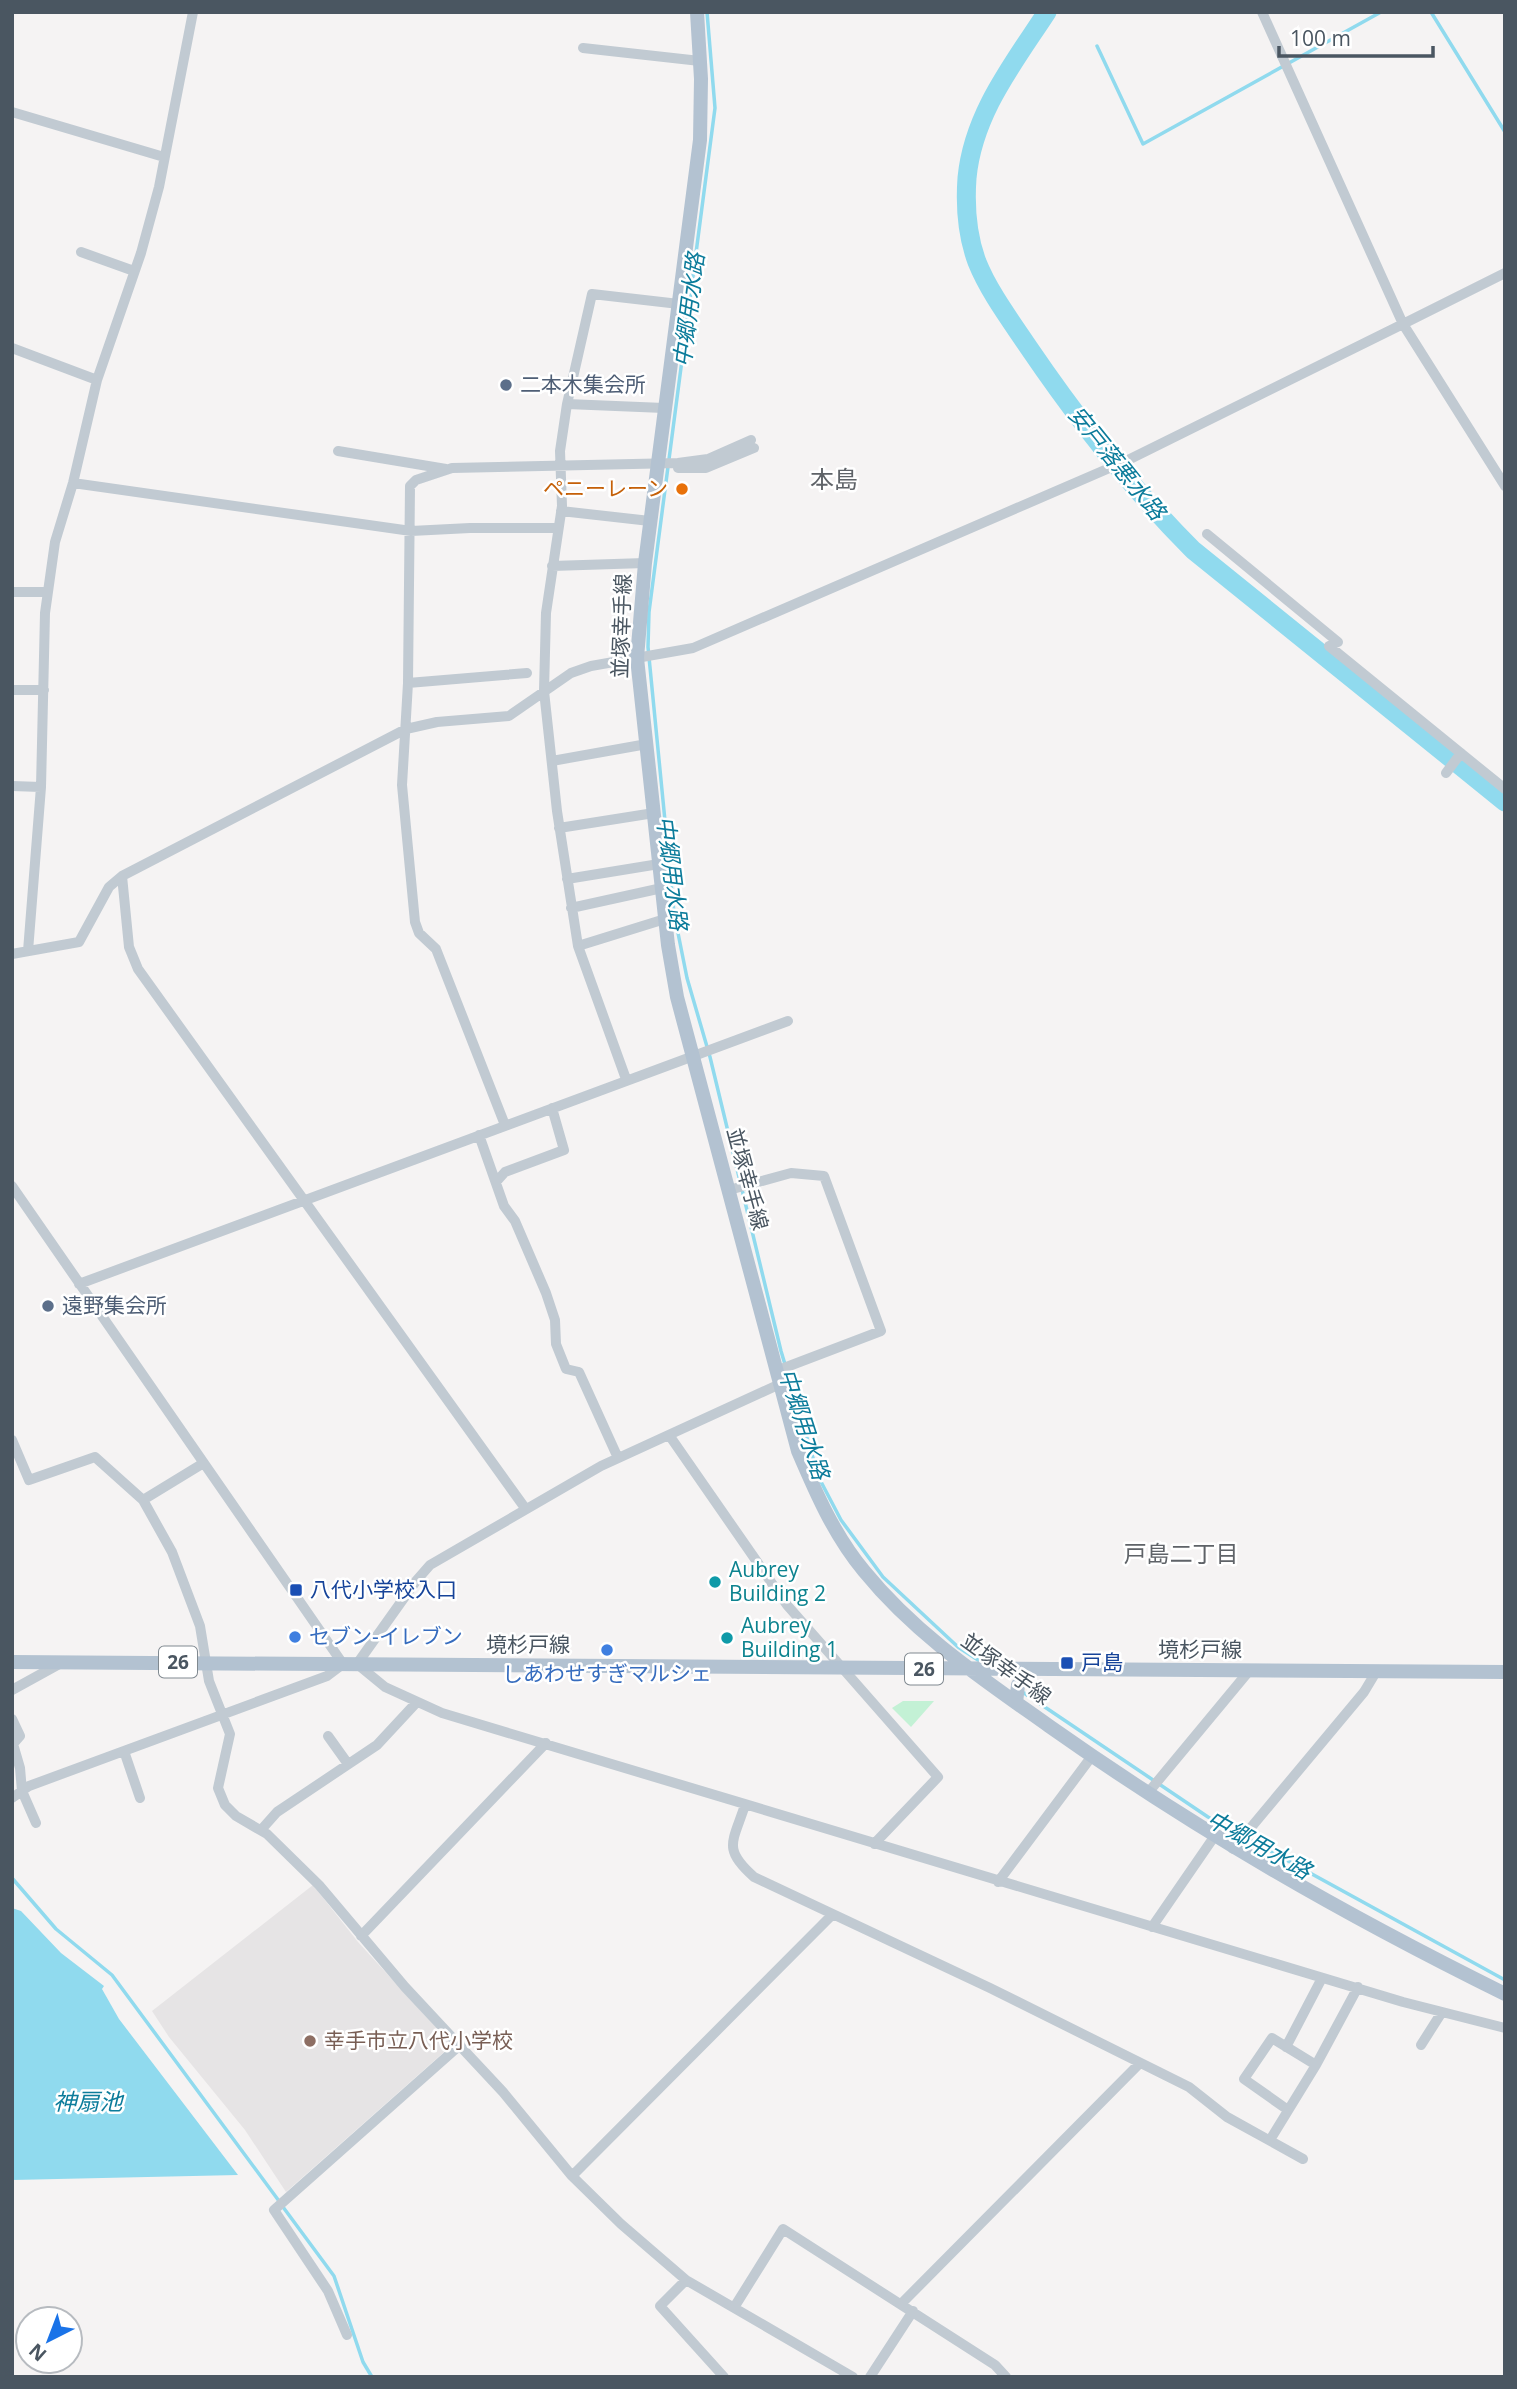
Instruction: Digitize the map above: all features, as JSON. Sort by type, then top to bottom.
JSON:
[{"type":"main road","name":"並塚幸手線","points":[[696,12],[700,61],[700,140],[650,521],[638,658],[665,919],[677,997],[798,1451],[822,1506],[846,1547],[900,1611],[968,1669],[1214,1838],[1349,1916],[1505,1994]]},
{"type":"main road","name":"境杉戸線","points":[[12,1662],[1505,1672]]},
{"type":"main road","points":[[1016,1703],[1018,1685],[1031,1669]]},
{"type":"street","points":[[28,951],[41,787],[47,592],[55,542],[73,483],[97,380],[149,225],[193,12]]},
{"type":"street","points":[[1262,12],[1402,324],[1505,486]]},
{"type":"street","points":[[583,48],[700,61]]},
{"type":"street","points":[[12,113],[164,158]]},
{"type":"street","points":[[81,251],[134,271]]},
{"type":"street","points":[[12,954],[79,942],[109,887],[122,876],[406,729],[437,722],[509,716],[571,673],[693,648],[1128,460],[1505,273]]},
{"type":"street","points":[[626,1079],[578,946],[559,828],[544,691],[545,613],[561,511],[560,451],[567,404],[592,293],[679,304]]},
{"type":"street","points":[[12,348],[97,380]]},
{"type":"street","points":[[567,404],[664,408]]},
{"type":"street","points":[[338,451],[447,469],[678,463],[708,459],[752,444]]},
{"type":"street","points":[[447,469],[416,480],[410,486],[408,683],[402,785],[417,929],[436,949],[505,1125]]},
{"type":"street","points":[[73,483],[411,531],[558,528]]},
{"type":"street","points":[[561,511],[650,521]]},
{"type":"street","points":[[1208,534],[1338,642],[1329,646],[1505,789]]},
{"type":"street","points":[[552,566],[645,563]]},
{"type":"street","points":[[12,592],[47,592]]},
{"type":"street","points":[[408,683],[527,673]]},
{"type":"street","points":[[12,690],[44,690]]},
{"type":"street","points":[[552,761],[647,744]]},
{"type":"street","points":[[1446,773],[1461,753]]},
{"type":"street","points":[[12,786],[41,787]]},
{"type":"street","points":[[559,828],[654,813]]},
{"type":"street","points":[[567,879],[659,864]]},
{"type":"street","points":[[122,876],[129,947],[138,969],[525,1508]]},
{"type":"street","points":[[572,908],[662,888]]},
{"type":"street","points":[[578,946],[665,919]]},
{"type":"street","points":[[79,1284],[788,1021]]},
{"type":"street","points":[[496,1182],[505,1172],[564,1150],[552,1108]]},
{"type":"street","points":[[479,1135],[504,1206],[515,1222],[546,1293],[555,1320],[559,1356],[565,1369],[579,1372],[618,1458]]},
{"type":"street","points":[[17,1795],[124,1751],[327,1676],[350,1664],[430,1565],[525,1508],[618,1458],[778,1377],[881,1331],[824,1176],[791,1173],[729,1190]]},
{"type":"street","points":[[12,1186],[202,1464],[350,1664],[385,1687],[416,1703],[745,1805],[1322,1978],[1505,2028]]},
{"type":"street","points":[[668,1435],[787,1605],[839,1669],[938,1777],[874,1844]]},
{"type":"street","points":[[12,1440],[29,1480],[95,1457],[143,1500],[172,1552],[200,1626],[209,1681],[230,1741],[220,1766],[219,1794],[236,1816],[261,1830],[319,1885],[572,2176],[621,2224],[687,2280],[853,2377]]},
{"type":"street","points":[[143,1500],[202,1464]]},
{"type":"street","points":[[12,1690],[61,1663]]},
{"type":"street","points":[[1147,1794],[1250,1671]]},
{"type":"street","points":[[1233,1849],[1364,1692],[1376,1672]]},
{"type":"street","points":[[261,1830],[277,1812],[377,1745],[416,1703]]},
{"type":"street","points":[[12,1719],[20,1736],[13,1745],[17,1795],[36,1823]]},
{"type":"street","points":[[328,1736],[348,1765]]},
{"type":"street","points":[[361,1936],[546,1743]]},
{"type":"street","points":[[124,1751],[140,1798]]},
{"type":"street","points":[[998,1882],[1092,1756]]},
{"type":"street","points":[[745,1805],[732,1848],[736,1861],[754,1877],[990,1988],[1189,2087],[1227,2117],[1303,2160]]},
{"type":"street","points":[[1152,1927],[1214,1838]]},
{"type":"street","points":[[572,2176],[832,1915]]},
{"type":"street","points":[[1286,2047],[1322,1978]]},
{"type":"street","points":[[1270,2140],[1316,2065],[1358,1987]]},
{"type":"street","points":[[1422,2045],[1443,2012]]},
{"type":"street","points":[[1289,2110],[1244,2079],[1272,2038],[1316,2065]]},
{"type":"street","points":[[347,2335],[328,2291],[274,2210],[460,2045]]},
{"type":"street","points":[[902,2303],[1139,2064]]},
{"type":"street","points":[[735,2306],[783,2229],[902,2303],[995,2365],[1006,2377]]},
{"type":"street","points":[[687,2280],[660,2305],[724,2377]]},
{"type":"street","points":[[870,2377],[913,2311]]},
{"type":"shaded area","name":"幸手市立八代小学校","points":[[313,1885],[358,1942],[452,2045],[286,2192],[245,2130],[169,2037],[152,2011]]},
{"type":"green space","points":[[903,1701],[934,1701],[911,1727],[892,1708]]},
{"type":"water","name":"神扇池","points":[[12,1908],[21,1911],[61,1953],[104,1986],[102,1989],[119,2019],[238,2175],[12,2180]]},
{"type":"waterway","name":"中郷用水路","points":[[707,12],[715,108],[649,612],[648,647],[674,913],[687,978],[710,1057],[781,1351],[819,1478],[841,1520],[883,1577],[958,1647],[978,1660]]},
{"type":"waterway","name":"安戸落悪水路","points":[[1047,12],[996,90],[977,132],[971,155],[966,189],[969,231],[977,262],[994,295],[1086,427],[1127,478],[1193,550],[1505,802]]},
{"type":"waterway","points":[[1097,46],[1143,144],[1381,12]]},
{"type":"waterway","points":[[1431,12],[1505,132]]},
{"type":"waterway","name":"中郷用水路","points":[[1024,1693],[1208,1817],[1505,1980]]},
{"type":"waterway","points":[[12,1878],[56,1929],[112,1975],[279,2201]]},
{"type":"waterway","points":[[283,2207],[334,2276],[363,2362],[372,2377]]},
{"type":"place","name":"二本木集会所","points":[[506,385]]},
{"type":"place","name":"ペニーレーン","points":[[682,489]]},
{"type":"place","name":"遠野集会所","points":[[48,1306]]},
{"type":"place","name":"Aubrey Building 2","points":[[715,1582]]},
{"type":"place","name":"八代小学校入口","points":[[296,1590]]},
{"type":"place","name":"セブン-イレブン","points":[[295,1637]]},
{"type":"place","name":"Aubrey Building 1","points":[[727,1638]]},
{"type":"place","name":"しあわせすぎマルシェ","points":[[607,1650]]},
{"type":"place","name":"戸島","points":[[1067,1663]]},
{"type":"place","name":"幸手市立八代小学校","points":[[310,2041]]},
{"type":"district","name":"本島","points":[[834,480]]},
{"type":"district","name":"戸島二丁目","points":[[1181,1554]]}]
